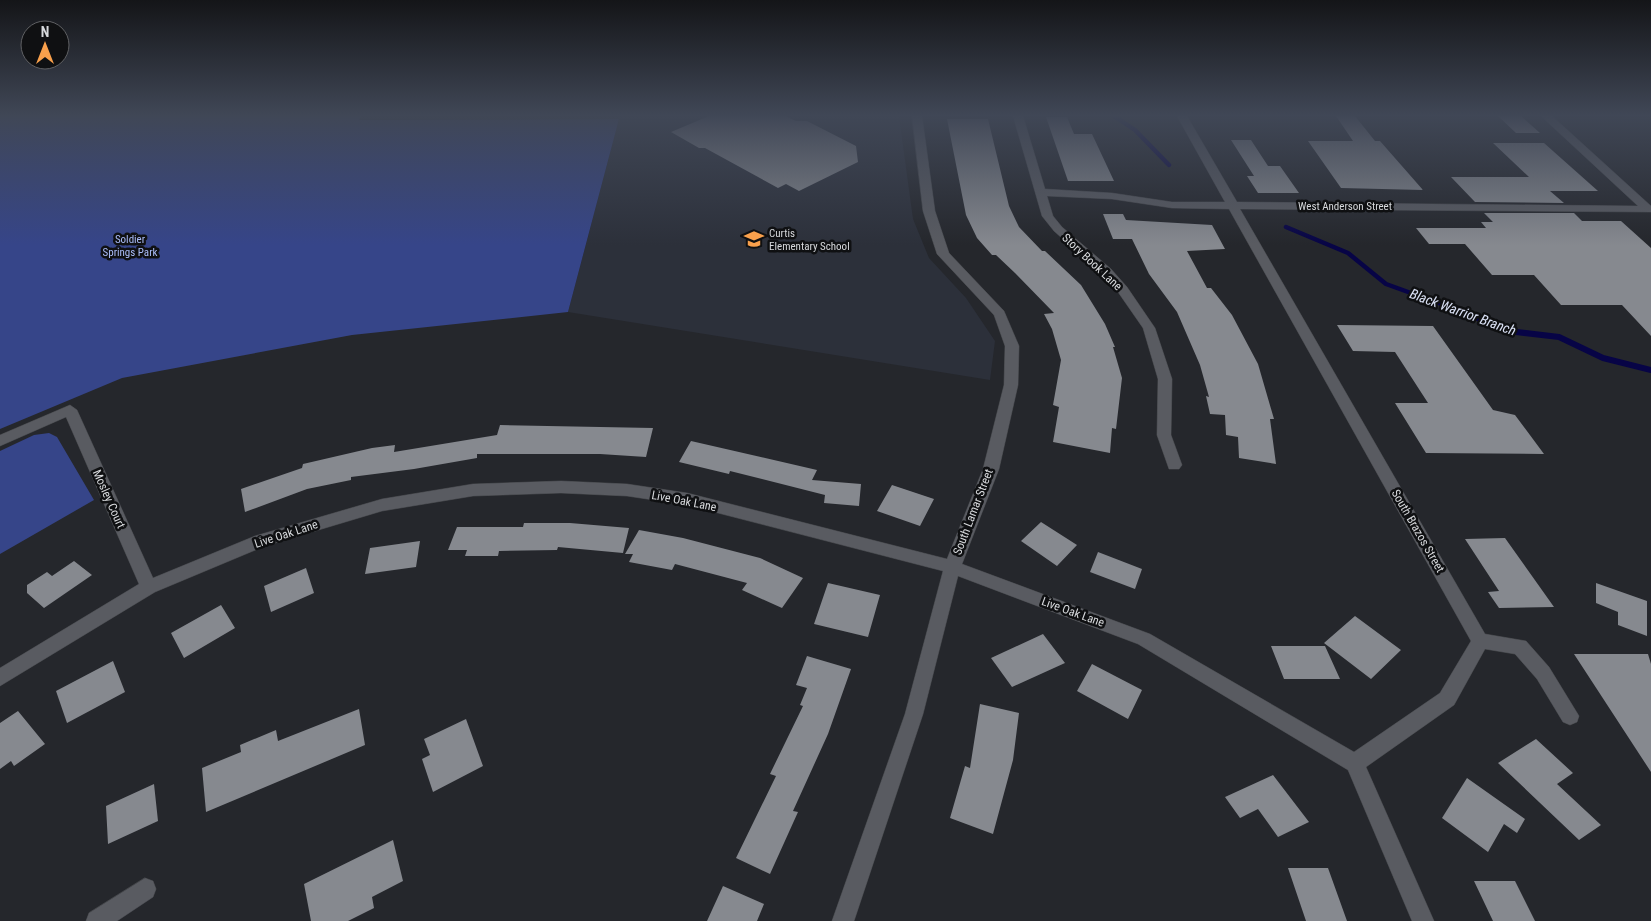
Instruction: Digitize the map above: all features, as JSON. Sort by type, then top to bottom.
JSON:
[{"type":"street","name":"South Lamar Street","points":[[843,921],[914,714],[952,567],[991,469],[1011,385],[1012,346],[1000,314],[943,254],[929,211],[922,159]]},
{"type":"street","name":"Story Book Lane","points":[[1030,159],[1048,216],[1058,229],[1113,278],[1149,328],[1165,379],[1164,436],[1174,465]]},
{"type":"street","name":"South Brazos Street","points":[[1207,159],[1480,641]]},
{"type":"street","points":[[1594,159],[1649,208]]},
{"type":"street","name":"West Anderson Street","points":[[1040,192],[1112,196],[1172,206],[1649,208]]},
{"type":"street","name":"Mosley Court","points":[[0,441],[70,410],[149,587]]},
{"type":"street","name":"Live Oak Lane","points":[[0,678],[149,587],[261,541],[382,504],[473,490],[561,487],[627,490],[687,499],[952,567],[1144,639],[1355,763]]},
{"type":"street","points":[[1423,921],[1355,763],[1447,699],[1480,641],[1520,648],[1543,673],[1570,716]]},
{"type":"street","points":[[96,921],[145,889]]},
{"type":"shaded area","name":"Curtis Elementary School","points":[[608,159],[905,159],[913,219],[929,258],[966,298],[995,341],[990,380],[568,312]]},
{"type":"green space","name":"Soldier Springs Park","points":[[0,159],[608,159],[568,312],[352,335],[122,378],[0,429]]},
{"type":"green space","points":[[49,433],[57,437],[94,500],[0,554],[0,451],[34,435]]},
{"type":"building","points":[[725,159],[858,159],[858,162],[799,191],[786,184],[778,188]]},
{"type":"building","points":[[955,159],[998,159],[1009,206],[1019,227],[1042,251],[1045,251],[1081,285],[1105,324],[1115,347],[1113,347],[1122,378],[1116,429],[1112,428],[1110,453],[1053,442],[1059,407],[1053,405],[1061,360],[1052,329],[1044,314],[1054,313],[996,255],[992,255],[977,238],[966,215]]},
{"type":"building","points":[[1060,159],[1104,159],[1114,181],[1068,181]]},
{"type":"building","points":[[1243,159],[1263,159],[1268,166],[1280,166],[1299,193],[1258,193],[1247,176],[1254,176]]},
{"type":"building","points":[[1321,159],[1396,159],[1423,190],[1341,188]]},
{"type":"building","points":[[1510,159],[1562,159],[1598,191],[1550,191],[1564,203],[1475,202],[1451,177],[1529,177]]},
{"type":"building","points":[[1484,213],[1574,213],[1582,221],[1621,221],[1651,248],[1651,336],[1622,305],[1561,305],[1534,275],[1492,275],[1465,244],[1429,244],[1416,228],[1486,228],[1481,222],[1493,222]]},
{"type":"building","points":[[1103,214],[1123,214],[1126,220],[1212,225],[1225,249],[1187,251],[1207,288],[1211,288],[1232,315],[1258,364],[1274,419],[1270,419],[1276,464],[1239,458],[1238,437],[1226,435],[1225,415],[1210,414],[1206,396],[1209,397],[1200,365],[1177,312],[1149,274],[1132,239],[1113,239]]},
{"type":"building","points":[[1337,325],[1433,326],[1493,410],[1515,415],[1544,454],[1426,453],[1395,403],[1428,403],[1395,352],[1353,351]]},
{"type":"building","points":[[500,425],[653,428],[646,457],[600,454],[477,454],[477,458],[351,477],[351,480],[307,489],[245,512],[241,489],[302,468],[303,464],[372,448],[395,445],[394,452],[497,435]]},
{"type":"building","points":[[691,441],[817,470],[812,480],[861,484],[859,506],[824,503],[825,495],[730,471],[729,474],[679,462]]},
{"type":"building","points":[[892,485],[934,499],[920,526],[877,511]]},
{"type":"building","points":[[1041,522],[1077,545],[1057,566],[1021,541]]},
{"type":"building","points":[[524,523],[570,523],[629,528],[623,553],[558,547],[557,550],[499,551],[498,556],[465,556],[467,550],[448,550],[457,527],[523,527]]},
{"type":"building","points":[[639,530],[683,538],[760,558],[803,578],[782,608],[742,590],[747,583],[675,564],[672,570],[629,562],[633,554],[625,554]]},
{"type":"building","points":[[1505,538],[1554,607],[1499,608],[1488,592],[1499,591],[1465,539]]},
{"type":"building","points":[[420,541],[416,567],[365,574],[370,548]]},
{"type":"building","points":[[1098,552],[1142,569],[1135,589],[1090,572]]},
{"type":"building","points":[[74,561],[92,575],[44,608],[27,593],[27,585],[47,572],[52,576]]},
{"type":"building","points":[[306,568],[314,593],[271,612],[264,586]]},
{"type":"building","points":[[828,583],[880,595],[868,637],[814,624]]},
{"type":"building","points":[[1596,583],[1647,601],[1647,636],[1618,625],[1618,612],[1596,603]]},
{"type":"building","points":[[221,605],[235,628],[184,658],[171,633]]},
{"type":"building","points":[[1355,616],[1401,650],[1371,679],[1324,643]]},
{"type":"building","points":[[1043,634],[1065,663],[1012,687],[991,658]]},
{"type":"building","points":[[1271,646],[1325,646],[1340,679],[1284,679]]},
{"type":"building","points":[[1574,654],[1648,654],[1651,664],[1651,772]]},
{"type":"building","points":[[807,656],[851,669],[828,734],[793,811],[798,812],[770,874],[736,858],[776,776],[770,774],[803,706],[800,705],[807,688],[796,685]]},
{"type":"building","points":[[113,661],[125,692],[67,723],[56,691]]},
{"type":"building","points":[[1092,664],[1142,690],[1128,719],[1077,691]]},
{"type":"building","points":[[980,704],[1019,713],[1013,760],[993,834],[950,818],[965,766],[970,768]]},
{"type":"building","points":[[359,709],[365,745],[206,812],[202,768],[241,752],[240,745],[276,730],[278,741]]},
{"type":"building","points":[[18,711],[45,744],[14,766],[11,761],[0,769],[0,723]]},
{"type":"building","points":[[466,719],[483,766],[433,792],[422,759],[430,755],[424,739]]},
{"type":"building","points":[[1536,739],[1573,773],[1557,784],[1601,825],[1579,840],[1498,763]]},
{"type":"building","points":[[1273,775],[1309,822],[1278,837],[1258,809],[1240,818],[1225,797]]},
{"type":"building","points":[[1467,778],[1525,819],[1517,833],[1504,824],[1488,852],[1442,818]]},
{"type":"building","points":[[154,784],[158,821],[108,844],[106,806]]},
{"type":"building","points":[[393,840],[403,881],[372,897],[374,908],[348,921],[311,921],[304,884]]},
{"type":"building","points":[[1288,868],[1328,868],[1347,921],[1306,921]]},
{"type":"building","points":[[1474,881],[1515,881],[1535,921],[1493,921]]},
{"type":"building","points":[[723,886],[764,904],[757,921],[707,921]]},
{"type":"waterway","name":"Black Warrior Branch","points":[[1163,159],[1169,165]]},
{"type":"waterway","name":"Black Warrior Branch","points":[[1286,227],[1348,253],[1386,284],[1469,314]]},
{"type":"waterway","name":"Black Warrior Branch","points":[[1466,313],[1508,331],[1559,337],[1603,358],[1651,370]]},
{"type":"place","name":"Curtis Elementary School","points":[[754,239]]}]
